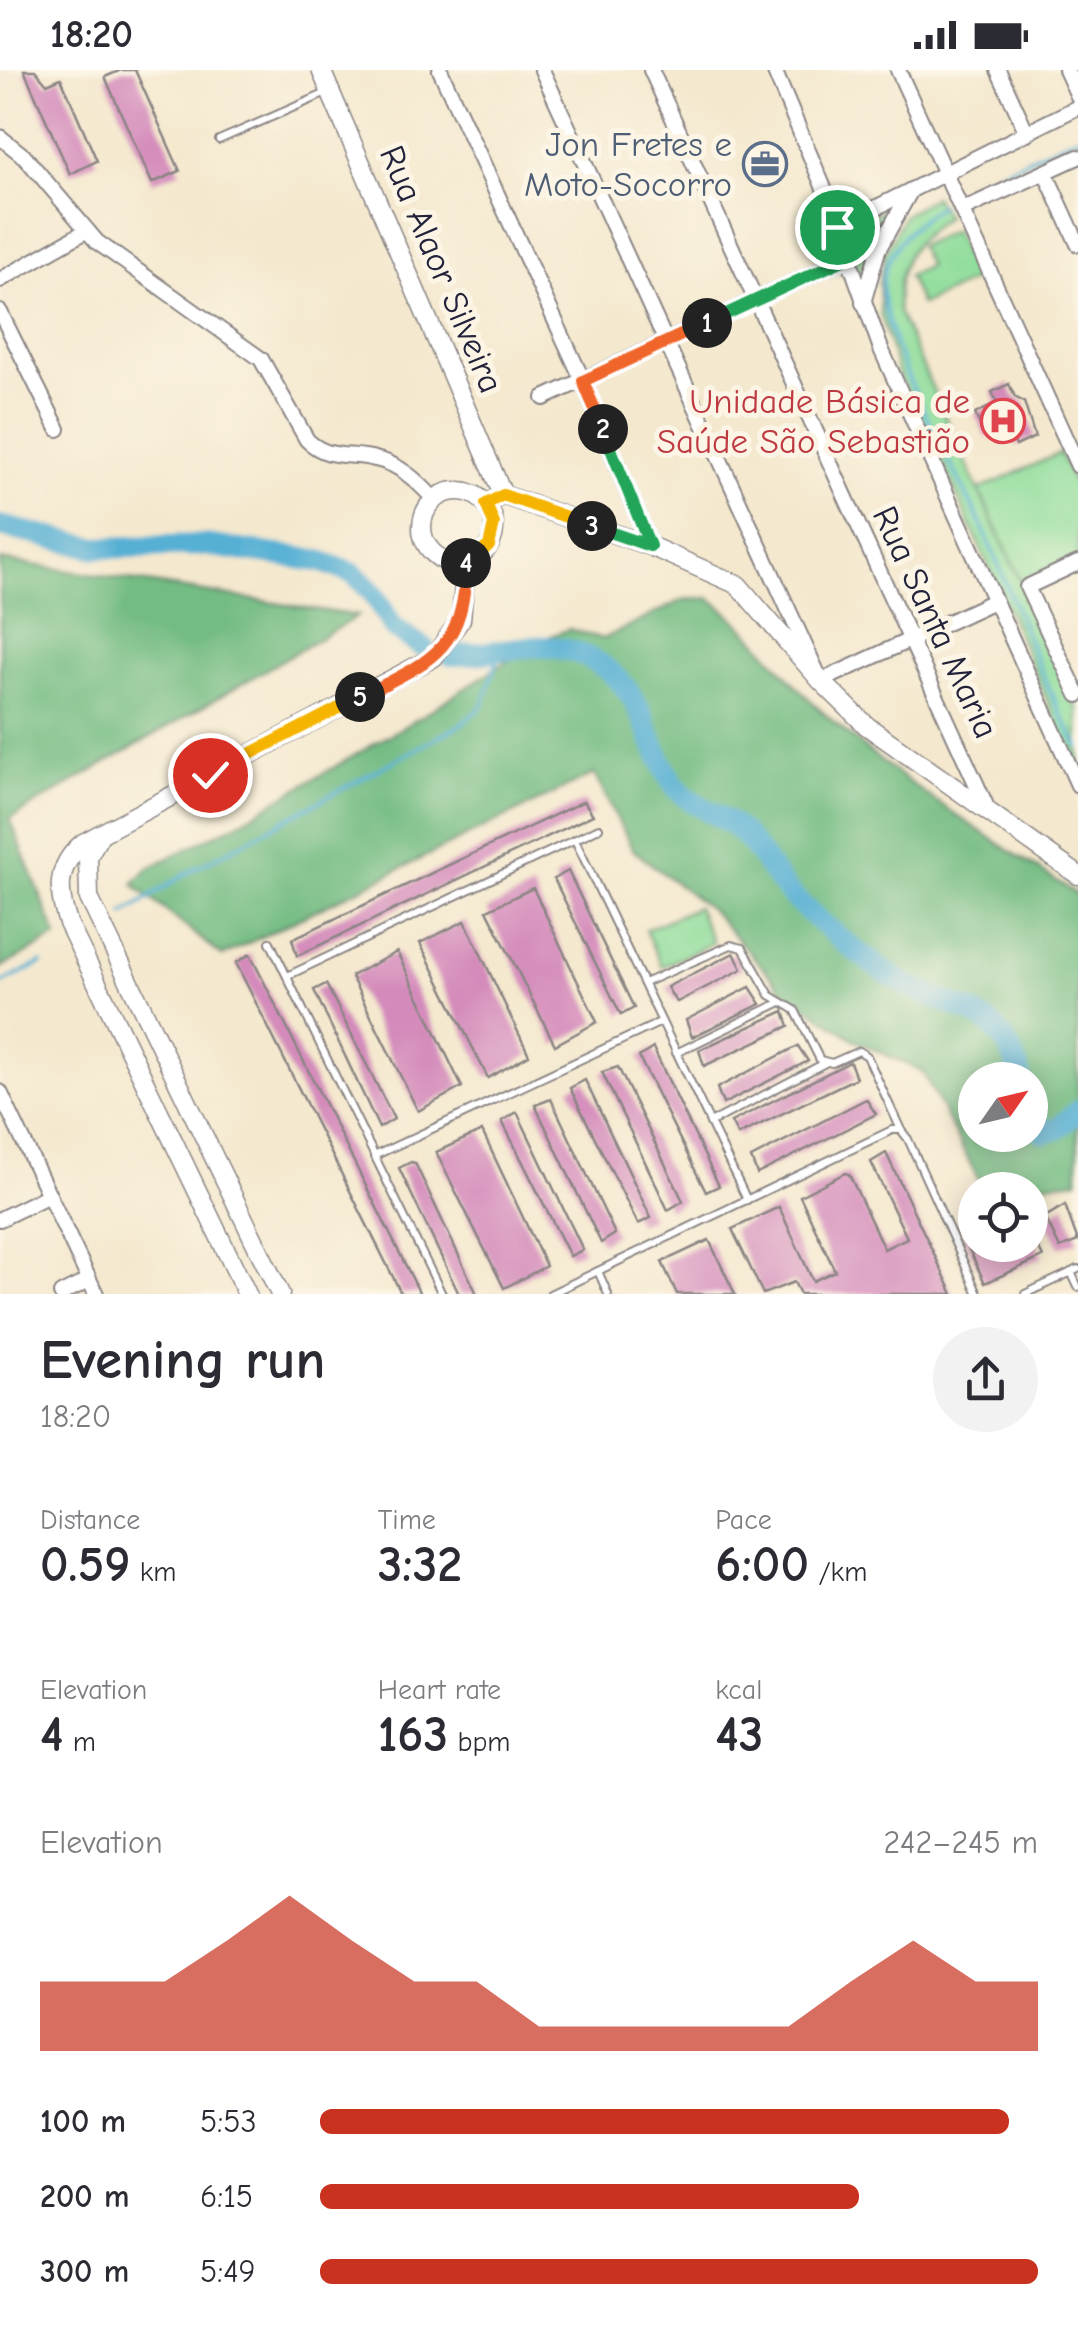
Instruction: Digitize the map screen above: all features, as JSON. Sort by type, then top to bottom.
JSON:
[{"type":"street","name":"Rua Alaor Silveira","points":[[321,70],[503,495]]},
{"type":"street","points":[[440,70],[583,381],[650,546]]},
{"type":"street","points":[[542,70],[820,682]]},
{"type":"street","name":"Rua Santa Maria","points":[[651,70],[992,817]]},
{"type":"street","points":[[774,70],[837,227],[862,305],[1078,785]]},
{"type":"street","points":[[898,70],[1078,466]]},
{"type":"street","points":[[998,70],[1026,132]]},
{"type":"street","points":[[1066,70],[1078,96]]},
{"type":"street","points":[[837,227],[1078,108]]},
{"type":"street","points":[[0,137],[26,158],[86,231],[119,260],[261,358],[307,440],[318,450],[388,463],[414,478],[434,499]]},
{"type":"street","points":[[962,210],[1078,157]]},
{"type":"street","points":[[1045,172],[1078,244]]},
{"type":"street","points":[[862,305],[878,250],[911,189]]},
{"type":"street","points":[[0,280],[86,231]]},
{"type":"street","points":[[544,398],[847,258]]},
{"type":"street","points":[[0,312],[58,429]]},
{"type":"street","points":[[461,491],[486,504],[492,518],[492,539],[485,552],[466,563],[444,561],[423,540],[422,518],[434,499],[461,491]]},
{"type":"street","points":[[486,504],[503,495],[650,546],[738,585],[820,682],[867,726],[1078,875]]},
{"type":"street","points":[[246,1294],[88,964],[60,895],[65,862],[83,843],[104,831],[434,657],[460,620],[466,563]]},
{"type":"street","points":[[1078,563],[1027,587],[1078,695]]},
{"type":"street","points":[[820,682],[994,602]]},
{"type":"street","points":[[104,831],[92,846],[86,871],[90,898],[280,1294]]},
{"type":"street","points":[[60,895],[83,934],[98,934],[100,920]]},
{"type":"street","points":[[88,964],[93,954],[104,952],[123,986],[139,1001]]},
{"type":"street","points":[[0,1092],[4,1112],[92,1287],[61,1294]]},
{"type":"street","points":[[0,1219],[49,1196]]},
{"type":"lane","points":[[219,140],[330,92]]},
{"type":"lane","points":[[287,976],[599,828]]},
{"type":"lane","points":[[575,840],[746,1200]]},
{"type":"lane","points":[[270,942],[442,1294]]},
{"type":"lane","points":[[644,983],[738,945],[748,952],[770,995],[792,1006],[817,1056],[826,1063]]},
{"type":"lane","points":[[676,1053],[780,1002]]},
{"type":"lane","points":[[374,1156],[662,1022]]},
{"type":"lane","points":[[710,1123],[826,1063],[859,1051],[866,1056],[978,1294]]},
{"type":"lane","points":[[550,1294],[882,1133],[901,1130]]},
{"type":"lane","points":[[1024,1294],[1075,1270],[1078,1286]]},
{"type":"lane","points":[[598,1271],[608,1294]]},
{"type":"green space","points":[[934,196],[946,217],[922,236],[907,257],[899,282],[898,312],[1078,710],[1078,771],[943,463],[899,377],[881,315],[879,281],[885,254],[904,215]]},
{"type":"green space","points":[[896,204],[866,276],[860,281],[844,227]]},
{"type":"green space","points":[[954,230],[976,279],[921,305],[908,276],[928,266],[919,246]]},
{"type":"green space","points":[[1060,453],[1078,494],[1078,557],[1022,583],[979,490]]},
{"type":"green space","points":[[0,560],[358,616],[10,819],[57,937],[0,968]]},
{"type":"green space","points":[[709,598],[739,623],[817,707],[878,759],[1078,895],[1078,1180],[1048,1183],[1048,1172],[975,1172],[964,1152],[1048,1152],[1048,1062],[958,1062],[958,1140],[922,1071],[858,1042],[783,990],[711,910],[633,850],[594,774],[222,956],[133,884],[147,869],[238,823],[422,716],[538,641],[569,629],[603,639],[683,600]]},
{"type":"green space","points":[[697,907],[713,943],[662,967],[645,930]]},
{"type":"building","points":[[24,70],[35,70],[47,84],[61,78],[97,161],[70,174]]},
{"type":"building","points":[[121,70],[135,70],[180,171],[152,183],[105,77]]},
{"type":"building","points":[[773,152],[781,169],[754,179],[746,163]]},
{"type":"building","name":"Unidade Básica de Saúde São Sebastião","points":[[1009,384],[1015,397],[1024,402],[1035,437],[1016,446],[1007,427],[986,437],[975,414],[997,403],[992,392]]},
{"type":"building","points":[[584,801],[593,815],[297,956],[292,939]]},
{"type":"building","points":[[568,871],[634,1008],[621,1015],[554,879]]},
{"type":"building","points":[[533,888],[597,1022],[555,1045],[487,910]]},
{"type":"building","points":[[465,921],[529,1055],[488,1078],[420,943]]},
{"type":"building","points":[[397,952],[462,1087],[418,1111],[351,976]]},
{"type":"building","points":[[734,953],[742,969],[677,1002],[674,999],[667,987]]},
{"type":"building","points":[[250,954],[420,1294],[401,1294],[236,963]]},
{"type":"building","points":[[326,984],[394,1119],[379,1128],[314,990]]},
{"type":"building","points":[[750,987],[761,1004],[692,1037],[686,1020]]},
{"type":"building","points":[[784,1011],[789,1026],[704,1066],[699,1050]]},
{"type":"building","points":[[798,1046],[808,1061],[723,1104],[717,1088]]},
{"type":"building","points":[[653,1048],[719,1186],[706,1192],[639,1057]]},
{"type":"building","points":[[850,1062],[856,1078],[738,1135],[731,1122]]},
{"type":"building","points":[[618,1067],[683,1201],[668,1210],[602,1072]]},
{"type":"building","points":[[585,1080],[651,1218],[638,1224],[570,1088]]},
{"type":"building","points":[[551,1099],[615,1234],[601,1243],[535,1105]]},
{"type":"building","points":[[866,1099],[876,1114],[757,1174],[751,1158]]},
{"type":"building","points":[[517,1112],[583,1250],[570,1256],[502,1121]]},
{"type":"building","points":[[482,1131],[546,1266],[504,1288],[436,1152]]},
{"type":"building","points":[[886,1153],[953,1294],[800,1294],[794,1282],[763,1294],[732,1229],[779,1207],[813,1281],[835,1271],[800,1196],[845,1173],[849,1174],[884,1249],[907,1238],[871,1162]]},
{"type":"building","points":[[415,1163],[477,1294],[459,1294],[399,1168]]},
{"type":"building","points":[[1065,1205],[1078,1241],[1060,1248],[1048,1215]]},
{"type":"building","points":[[709,1240],[735,1294],[677,1294],[662,1262]]},
{"type":"building","points":[[975,1262],[1032,1262],[985,1283]]},
{"type":"waterway","points":[[970,186],[1078,136]]},
{"type":"waterway","points":[[941,205],[898,243],[885,268],[883,297],[889,326],[911,385],[983,529],[1039,666],[1078,746]]},
{"type":"waterway","points":[[0,526],[96,548],[204,545],[320,561],[354,574],[373,593],[393,627],[425,649]]},
{"type":"waterway","points":[[124,914],[187,873],[462,724],[483,705],[499,654],[507,647]]},
{"type":"waterway","points":[[451,655],[551,647],[585,656],[605,668],[631,696],[679,791],[741,832],[790,894],[860,954],[900,981],[989,1023],[1002,1036],[1015,1062]]},
{"type":"waterway","points":[[0,984],[42,963]]},
{"type":"waterway","points":[[1048,1131],[1057,1129],[1078,1111]]},
{"type":"place","name":"Jon Fretes e Moto-Socorro","points":[[765,164]]},
{"type":"place","name":"Unidade Básica de Saúde São Sebastião","points":[[1003,421]]},
{"type":"route","points":[[210,775],[424,664],[442,649],[456,630],[464,608],[466,563],[480,557],[492,539],[492,518],[486,504],[503,495],[650,546],[583,381],[847,258],[837,227]]}]
